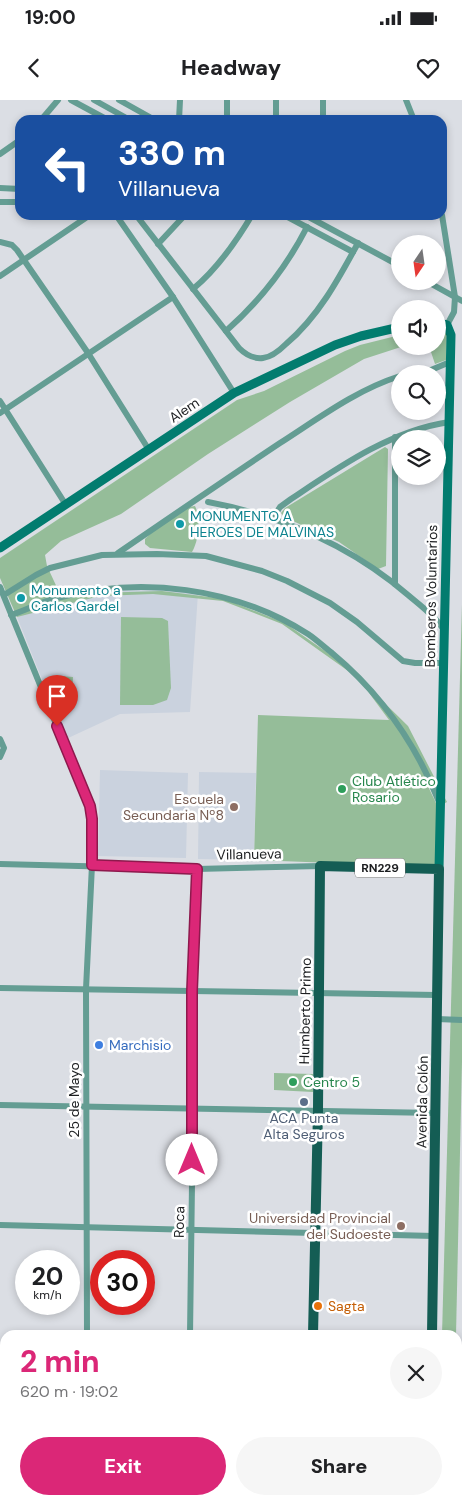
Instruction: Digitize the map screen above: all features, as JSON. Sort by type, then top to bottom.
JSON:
[{"type":"main road","name":"Bomberos Voluntarios","points":[[439,869],[450,362],[450,333],[447,325]]},
{"type":"main road","name":"Alem","points":[[0,548],[234,393],[341,342],[391,329]]},
{"type":"main road","name":"Villanueva","points":[[320,866],[439,869]]},
{"type":"main road","name":"Humberto Primo","points":[[313,1330],[318,1110],[320,866]]},
{"type":"main road","name":"Avenida Colón","points":[[432,1330],[439,869]]},
{"type":"street","points":[[45,115],[58,100]]},
{"type":"street","points":[[71,100],[99,115]]},
{"type":"street","points":[[94,100],[121,115]]},
{"type":"street","points":[[119,100],[132,104],[148,115]]},
{"type":"street","points":[[179,115],[180,100]]},
{"type":"street","points":[[227,100],[227,115]]},
{"type":"street","points":[[276,100],[276,115]]},
{"type":"street","points":[[323,100],[323,115]]},
{"type":"street","points":[[406,100],[412,115]]},
{"type":"street","points":[[0,154],[15,144]]},
{"type":"street","points":[[0,188],[15,189]]},
{"type":"street","points":[[0,202],[15,202]]},
{"type":"street","points":[[0,276],[83,220]]},
{"type":"street","points":[[119,220],[173,297],[234,393]]},
{"type":"street","points":[[140,220],[239,348],[252,356],[265,358],[279,350],[301,330],[318,310],[329,295],[358,243]]},
{"type":"street","points":[[158,244],[180,220]]},
{"type":"street","points":[[193,289],[228,251],[249,220]]},
{"type":"street","points":[[293,220],[353,252]]},
{"type":"street","points":[[315,220],[391,261]]},
{"type":"street","points":[[443,220],[455,297],[454,312],[447,325]]},
{"type":"street","points":[[226,331],[246,314],[271,285],[283,269],[306,227]]},
{"type":"street","points":[[0,242],[12,245],[24,260],[88,353],[149,450]]},
{"type":"street","points":[[442,290],[462,301]]},
{"type":"street","points":[[3,411],[173,297]]},
{"type":"street","points":[[443,365],[450,362]]},
{"type":"street","points":[[117,554],[206,492],[346,400],[391,379]]},
{"type":"street","points":[[0,401],[3,411],[66,505]]},
{"type":"street","points":[[413,430],[448,422]]},
{"type":"street","points":[[273,518],[280,507],[290,499],[391,439]]},
{"type":"street","points":[[395,485],[395,584]]},
{"type":"street","points":[[208,502],[237,507],[273,518],[335,544],[395,584],[438,621],[444,630]]},
{"type":"street","points":[[4,595],[50,568],[85,558],[117,554],[206,556],[262,571],[287,581],[330,603],[357,622],[403,661],[444,663]]},
{"type":"street","name":"25 de Mayo","points":[[0,587],[90,806],[92,819],[92,865],[86,989],[87,1330]]},
{"type":"street","points":[[11,615],[56,598],[96,591],[139,587],[204,592],[265,612],[309,635],[348,667],[370,691],[398,724],[420,759],[439,803],[440,813]]},
{"type":"street","points":[[0,739],[4,748],[0,757]]},
{"type":"street","name":"Villanueva","points":[[0,864],[197,869],[320,866]]},
{"type":"street","name":"Roca","points":[[190,1330],[193,1108],[192,991],[197,869]]},
{"type":"street","points":[[0,988],[437,995]]},
{"type":"street","points":[[437,1019],[462,1020]]},
{"type":"street","points":[[0,1105],[436,1113]]},
{"type":"street","points":[[0,1226],[434,1236]]},
{"type":"shaded area","points":[[139,590],[198,593],[190,712],[120,714],[66,739],[17,617],[61,601],[97,593]]},
{"type":"shaded area","points":[[100,770],[188,773],[186,858],[98,856]]},
{"type":"shaded area","points":[[199,772],[256,773],[254,860],[198,859]]},
{"type":"green space","points":[[447,331],[446,360],[435,364],[432,355],[446,355]]},
{"type":"green space","name":"Club Atlético Rosario","points":[[391,337],[391,350],[364,359],[290,402],[208,454],[121,514],[61,541],[45,555],[47,566],[60,594],[162,591],[225,599],[285,623],[348,667],[408,726],[447,802],[440,806],[424,778],[436,803],[436,867],[254,860],[258,715],[389,720],[358,678],[282,624],[223,601],[153,594],[100,596],[17,617],[0,578],[0,558],[237,400],[264,391],[360,345]]},
{"type":"green space","points":[[385,447],[388,449],[386,566],[378,569],[339,542],[284,517],[281,513],[285,508]]},
{"type":"green space","points":[[195,506],[198,517],[198,529],[192,552],[150,548],[145,544],[145,539],[154,530],[189,507]]},
{"type":"green space","points":[[462,604],[462,1061],[456,1330],[442,1330]]},
{"type":"green space","points":[[121,617],[162,618],[168,621],[171,688],[167,700],[153,705],[120,705]]},
{"type":"green space","points":[[60,676],[73,677],[72,699],[59,698]]},
{"type":"green space","name":"Centro 5","points":[[274,1073],[313,1074],[313,1092],[274,1090]]},
{"type":"place","name":"MONUMENTO A HEROES DE MALVINAS","points":[[180,524]]},
{"type":"place","name":"Monumento a Carlos Gardel","points":[[21,598]]},
{"type":"place","name":"Club Atlético Rosario","points":[[342,789]]},
{"type":"place","name":"Escuela Secundaria Nº8","points":[[234,807]]},
{"type":"place","name":"Marchisio","points":[[99,1045]]},
{"type":"place","name":"Centro 5","points":[[293,1082]]},
{"type":"place","name":"ACA Punta Alta Seguros","points":[[304,1102]]},
{"type":"place","name":"Universidad Provincial del Sudoeste","points":[[401,1226]]},
{"type":"place","name":"Sagta","points":[[318,1306]]},
{"type":"route","points":[[57,726],[90,806],[92,819],[92,865],[197,869],[192,991],[192,1160]]}]
